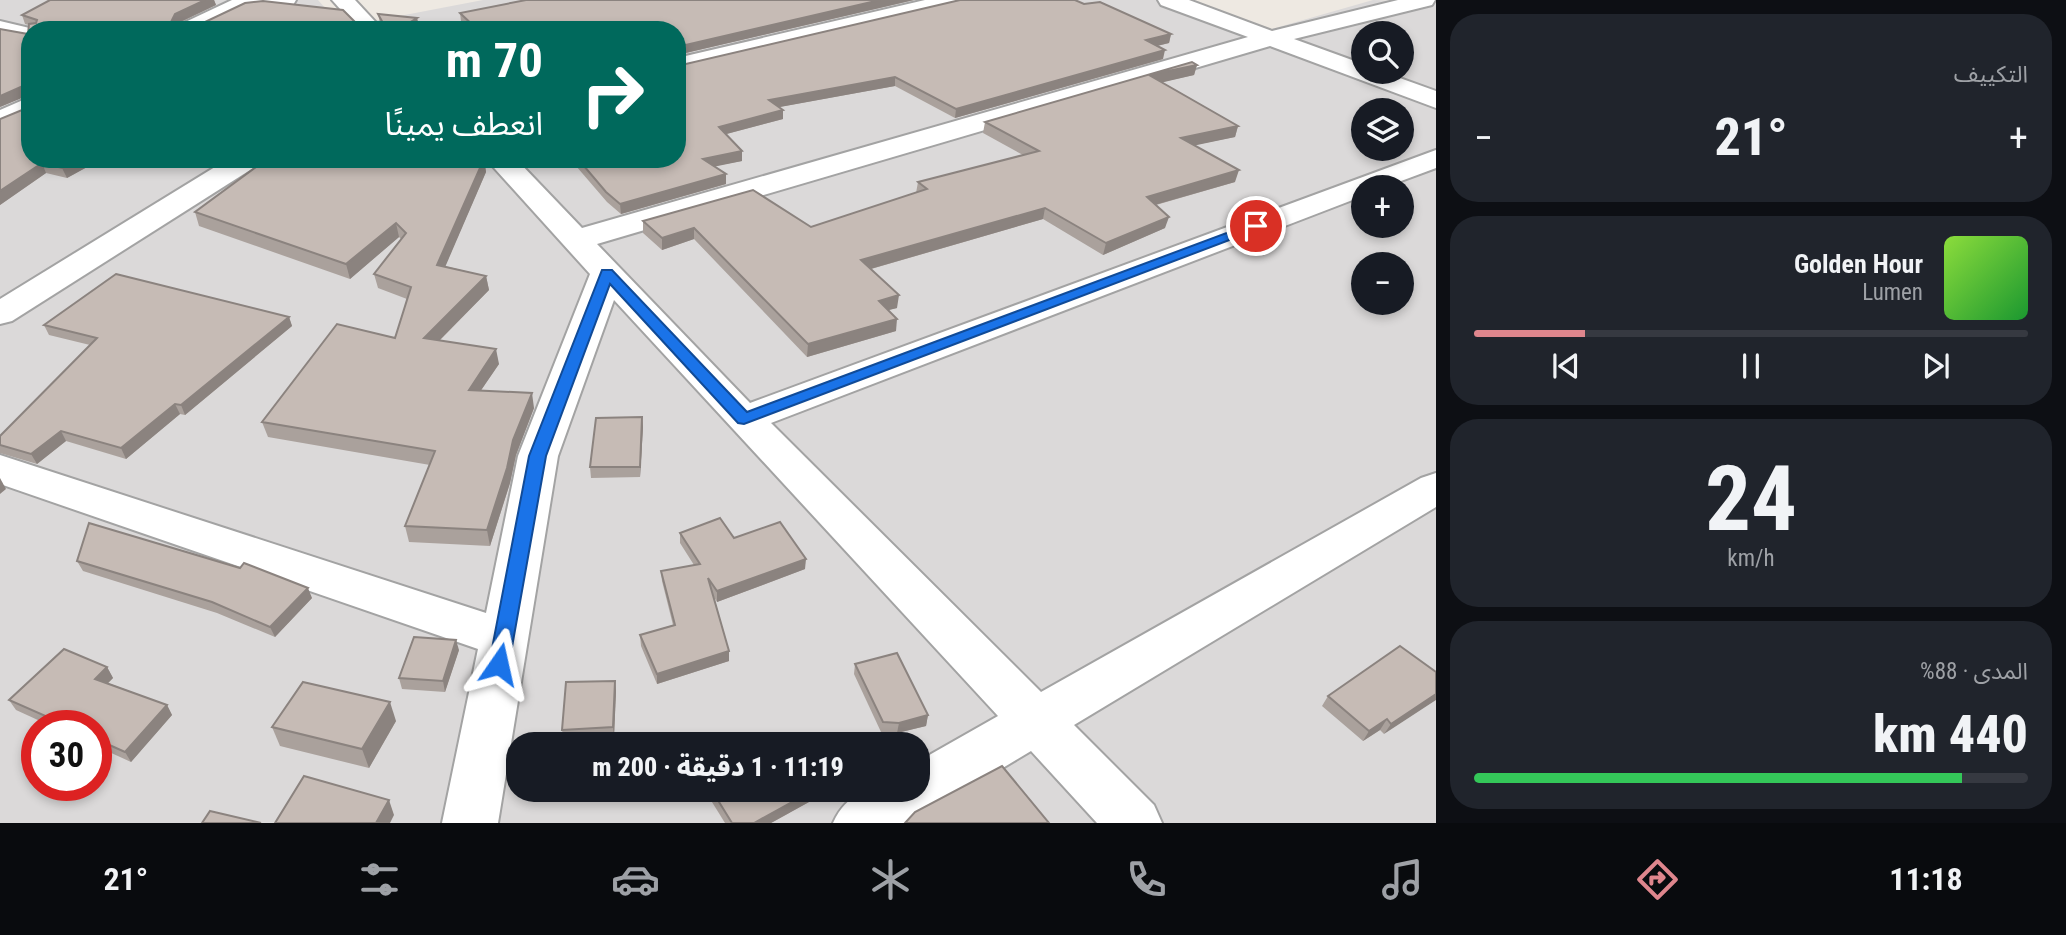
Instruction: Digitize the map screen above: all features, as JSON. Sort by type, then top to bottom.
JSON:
[{"type":"street","points":[[205,21],[246,1],[285,0]]},
{"type":"street","points":[[344,0],[364,21]]},
{"type":"street","points":[[686,63],[953,0]]},
{"type":"street","points":[[1169,0],[1436,100]]},
{"type":"street","points":[[576,240],[1271,38],[1424,0]]},
{"type":"street","points":[[0,28],[21,32]]},
{"type":"street","points":[[0,120],[21,110]]},
{"type":"street","points":[[744,419],[1436,158]]},
{"type":"street","points":[[0,314],[234,168]]},
{"type":"street","points":[[508,168],[744,419],[1134,823]]},
{"type":"street","points":[[470,823],[538,456],[607,273]]},
{"type":"street","points":[[0,469],[504,638]]},
{"type":"street","points":[[862,823],[1436,488]]},
{"type":"shaded area","points":[[0,0],[318,0],[337,21],[21,21],[21,168],[686,168],[686,21],[373,21],[483,0],[1157,0],[1247,36],[1373,0],[1436,2],[1436,823],[0,823]]},
{"type":"building","points":[[50,0],[205,0],[175,14],[172,21],[37,21],[22,15]]},
{"type":"building","points":[[526,0],[880,0],[686,45],[686,21],[468,21],[460,13]]},
{"type":"building","points":[[960,0],[1075,0],[1084,4],[1100,2],[1171,34],[1146,40],[1165,50],[956,109],[895,77],[769,100],[783,110],[719,127],[742,151],[703,159],[726,174],[620,204],[586,168],[686,168],[686,64]]},
{"type":"building","points":[[263,1],[343,10],[354,21],[207,21],[245,3]]},
{"type":"building","points":[[378,14],[417,18],[412,21],[382,21]]},
{"type":"building","points":[[0,29],[21,33],[21,87],[0,96]]},
{"type":"building","points":[[1192,62],[1197,65],[1149,75],[1238,126],[1181,138],[1239,170],[1147,197],[1169,217],[1106,243],[1045,208],[861,260],[899,295],[879,301],[897,319],[808,344],[694,228],[662,238],[643,221],[753,190],[811,227],[927,189],[918,182],[1039,151],[985,122]]},
{"type":"building","points":[[21,110],[21,168],[34,168],[0,191],[0,119]]},
{"type":"building","points":[[255,168],[480,168],[437,265],[486,276],[424,338],[496,349],[469,390],[532,393],[513,440],[487,530],[405,526],[435,451],[262,422],[337,324],[395,338],[411,287],[374,274],[406,233],[396,223],[346,264],[195,212]]},
{"type":"building","points":[[116,274],[289,317],[181,405],[175,404],[121,448],[61,431],[31,454],[0,445],[0,436],[97,338],[44,325]]},
{"type":"building","points":[[642,417],[640,467],[590,467],[596,418]]},
{"type":"building","points":[[720,518],[734,538],[780,522],[806,559],[717,591],[708,578],[729,651],[657,674],[640,635],[675,625],[661,571],[700,564],[680,533]]},
{"type":"building","points":[[89,523],[240,568],[244,563],[308,588],[270,627],[212,602],[77,561]]},
{"type":"building","points":[[414,637],[456,640],[443,681],[399,678]]},
{"type":"building","points":[[1400,646],[1436,672],[1436,694],[1391,724],[1387,719],[1369,731],[1328,696]]},
{"type":"building","points":[[64,649],[107,667],[95,679],[167,705],[125,752],[112,746],[112,710],[32,710],[9,700]]},
{"type":"building","points":[[897,653],[928,715],[899,723],[883,722],[855,664]]},
{"type":"building","points":[[615,681],[613,727],[562,730],[566,682]]},
{"type":"building","points":[[303,682],[390,702],[362,749],[272,727]]},
{"type":"building","points":[[1002,766],[1049,823],[905,823],[915,812]]},
{"type":"building","points":[[304,776],[389,800],[376,823],[275,823]]},
{"type":"building","points":[[719,802],[792,802],[754,823],[732,823]]},
{"type":"building","points":[[210,811],[261,823],[202,823]]},
{"type":"route","points":[[499,664],[538,456],[607,273],[744,419],[1256,226]]}]
